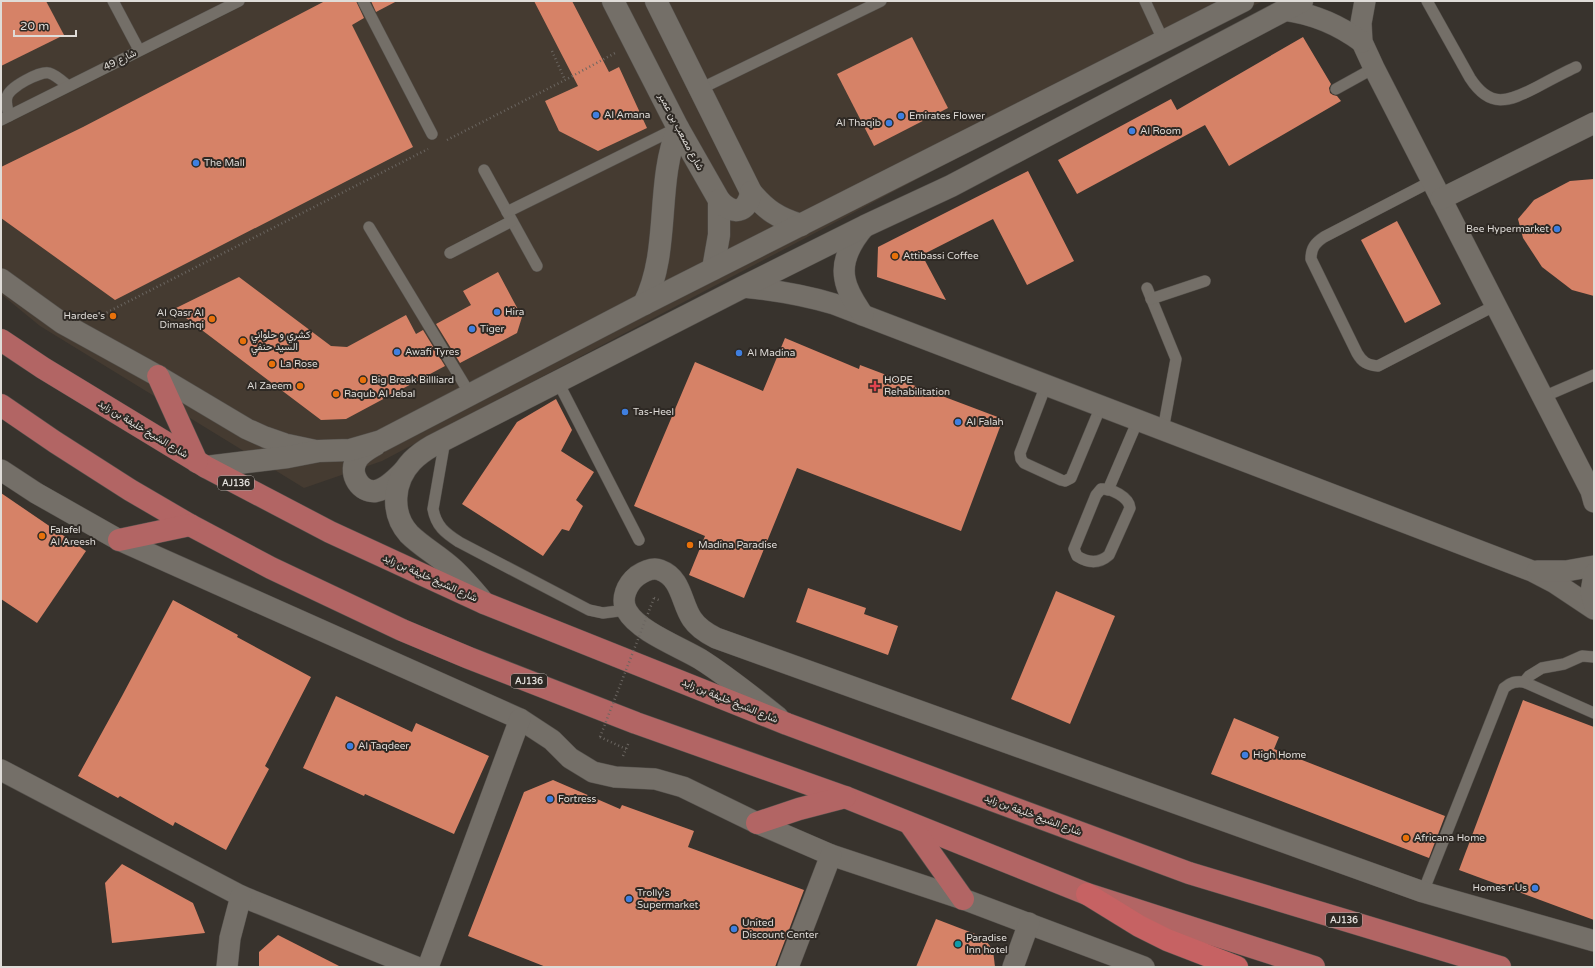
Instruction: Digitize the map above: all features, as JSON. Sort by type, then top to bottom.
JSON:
[{"type":"highway","points":[[1087,894],[1140,926],[1167,940],[1237,967]]},
{"type":"main road","name":"شارع الشيخ خليفة بن زايد","points":[[1,340],[49,372],[202,464],[330,532],[484,603],[786,724],[1189,873],[1500,967]]},
{"type":"main road","points":[[158,376],[202,464]]},
{"type":"main road","name":"AJ136","points":[[1,405],[130,490],[190,525],[271,568],[402,630],[469,658],[636,723],[845,797],[1087,894],[1314,967]]},
{"type":"main road","points":[[119,540],[190,525]]},
{"type":"main road","points":[[757,823],[798,809],[845,797]]},
{"type":"main road","points":[[910,824],[963,899]]},
{"type":"street","name":"شارع مصعب بن عمير","points":[[613,1],[678,128],[719,200],[719,235],[713,269]]},
{"type":"street","points":[[656,1],[751,192],[762,205],[773,214],[787,221],[801,225]]},
{"type":"street","points":[[1243,1],[644,304],[381,440],[362,453],[357,459],[354,466],[356,481],[368,490],[376,491],[389,484],[421,453],[432,446],[743,286],[958,182],[1293,6],[1300,12],[1330,22],[1347,31],[1362,42]]},
{"type":"street","points":[[1365,1],[1361,23],[1362,42],[1593,496]]},
{"type":"street","points":[[1436,190],[1594,123]]},
{"type":"street","points":[[644,304],[650,292],[657,267],[669,157],[678,128]]},
{"type":"street","points":[[719,200],[724,207],[731,210],[739,210],[746,206],[750,200],[751,192]]},
{"type":"street","points":[[863,315],[851,296],[845,279],[845,264],[849,250],[856,237],[865,226]]},
{"type":"street","points":[[1,279],[62,323],[158,376],[231,419],[265,437],[284,444],[318,452]]},
{"type":"street","points":[[743,286],[804,296],[834,304],[863,315],[1532,571],[1560,586],[1594,609]]},
{"type":"street","points":[[202,464],[350,450],[381,440]]},
{"type":"street","points":[[1,470],[36,493],[119,540],[520,719],[552,740],[570,758],[581,766],[593,772],[615,777],[655,779],[683,787],[757,823],[831,855],[963,899],[1144,967]]},
{"type":"street","points":[[404,471],[398,487],[396,504],[404,526],[409,534],[453,569],[484,603]]},
{"type":"street","points":[[1532,571],[1566,571],[1594,566]]},
{"type":"street","points":[[786,724],[699,658],[645,629],[632,618],[626,610],[624,600],[626,590],[633,579],[644,572],[654,569],[660,570],[669,575],[682,593],[692,619],[699,627],[716,638],[1423,892],[1593,938]]},
{"type":"street","points":[[1594,574],[1591,592],[1594,604]]},
{"type":"street","points":[[428,967],[520,719]]},
{"type":"street","points":[[1,770],[241,896],[416,967]]},
{"type":"street","points":[[788,967],[831,855]]},
{"type":"street","points":[[227,967],[230,938],[241,896]]},
{"type":"street","points":[[1013,967],[1029,923]]},
{"type":"lane","points":[[113,1],[139,50]]},
{"type":"lane","name":"شارع 49","points":[[5,118],[239,1]]},
{"type":"lane","points":[[363,1],[432,134]]},
{"type":"lane","points":[[700,89],[881,1]]},
{"type":"lane","points":[[1145,1],[1164,42]]},
{"type":"lane","points":[[1427,1],[1478,90],[1491,98],[1505,100],[1519,96],[1576,67]]},
{"type":"lane","points":[[1336,88],[1374,68]]},
{"type":"lane","points":[[5,118],[6,102],[9,93],[16,86],[38,74],[48,72],[53,74],[68,86]]},
{"type":"lane","points":[[450,253],[510,216],[678,128]]},
{"type":"lane","points":[[484,170],[537,266]]},
{"type":"lane","points":[[1436,190],[1324,237],[1316,242],[1311,250],[1311,258],[1361,360],[1369,365],[1378,366],[1496,305]]},
{"type":"lane","points":[[369,227],[470,394]]},
{"type":"lane","points":[[1163,430],[1176,359],[1149,293],[1205,280]]},
{"type":"lane","points":[[1543,397],[1594,375]]},
{"type":"lane","points":[[558,382],[639,540]]},
{"type":"lane","points":[[1046,385],[1020,453],[1021,459],[1024,463],[1061,480],[1065,481],[1071,478],[1101,406]]},
{"type":"lane","points":[[1108,490],[1138,420]]},
{"type":"lane","points":[[444,440],[433,509],[435,518],[444,532],[459,542],[589,610],[603,613],[626,610]]},
{"type":"lane","points":[[1101,489],[1108,490],[1128,500],[1130,508],[1109,555],[1097,562],[1090,561],[1077,556],[1074,549],[1098,492],[1101,489]]},
{"type":"lane","points":[[1524,682],[1529,676],[1542,668],[1564,664],[1582,656],[1594,657]]},
{"type":"lane","points":[[1423,892],[1504,688],[1510,683],[1517,681],[1524,682],[1594,713]]},
{"type":"path","points":[[445,141],[565,80],[635,42]]},
{"type":"path","points":[[552,52],[565,80]]},
{"type":"path","points":[[74,330],[431,148]]},
{"type":"path","points":[[626,749],[600,737],[654,598]]},
{"type":"path","points":[[615,777],[636,723]]},
{"type":"shaded area","points":[[1,1],[1263,1],[944,165],[382,461],[304,488],[40,326],[1,294]]},
{"type":"building","points":[[1,1],[46,1],[64,35],[1,66]]},
{"type":"building","name":"The Mall","points":[[325,1],[356,1],[364,18],[352,25],[413,147],[115,300],[1,218],[1,167],[83,127]]},
{"type":"building","points":[[371,1],[397,1],[376,12]]},
{"type":"building","name":"Al Amana","points":[[534,1],[572,1],[609,72],[619,67],[647,128],[598,151],[559,131],[545,101],[578,86]]},
{"type":"building","points":[[912,37],[948,108],[874,146],[837,74]]},
{"type":"building","points":[[1303,37],[1331,84],[1329,88],[1330,93],[1337,96],[1341,101],[1229,166],[1205,125],[1077,194],[1058,160],[1171,99],[1177,110]]},
{"type":"building","points":[[1028,171],[1074,261],[1027,285],[993,219],[922,255],[946,300],[877,277],[878,247]]},
{"type":"building","name":"Bee Hypermarket","points":[[1594,179],[1594,296],[1572,290],[1542,267],[1523,238],[1518,219],[1534,200],[1570,181]]},
{"type":"building","points":[[1397,221],[1441,304],[1405,323],[1361,240]]},
{"type":"building","points":[[498,272],[522,317],[517,333],[460,363],[436,324],[471,305],[463,291]]},
{"type":"building","points":[[239,277],[331,346],[347,347],[406,315],[416,334],[423,330],[445,366],[346,419],[321,420],[174,309]]},
{"type":"building","points":[[785,338],[859,369],[860,365],[1003,419],[961,531],[797,468],[744,598],[689,575],[705,536],[634,506],[695,362],[763,391]]},
{"type":"building","points":[[556,399],[572,430],[561,451],[594,472],[576,500],[583,506],[569,531],[562,529],[543,556],[462,504],[517,422]]},
{"type":"building","points":[[1,493],[86,551],[37,623],[1,599]]},
{"type":"building","points":[[808,588],[866,608],[864,614],[898,626],[888,655],[796,622]]},
{"type":"building","points":[[1056,591],[1115,616],[1070,724],[1011,699]]},
{"type":"building","points":[[173,600],[311,677],[265,766],[269,769],[226,850],[175,822],[173,826],[120,796],[118,798],[78,776]]},
{"type":"building","points":[[336,696],[412,732],[416,723],[489,756],[454,834],[365,794],[364,796],[303,768]]},
{"type":"building","points":[[1523,700],[1594,727],[1594,920],[1459,870]]},
{"type":"building","points":[[1234,718],[1279,737],[1274,749],[1445,816],[1429,858],[1211,774]]},
{"type":"building","points":[[553,780],[620,809],[622,805],[694,831],[688,847],[804,890],[775,967],[546,967],[468,936],[524,792]]},
{"type":"building","points":[[122,864],[193,903],[205,933],[112,943],[105,883]]},
{"type":"building","name":"Paradise Inn hotel","points":[[936,919],[983,937],[993,950],[995,967],[916,967]]},
{"type":"building","points":[[278,935],[341,967],[259,967],[259,952]]},
{"type":"place","name":"Al Amana","points":[[596,115]]},
{"type":"place","name":"Emirates Flower","points":[[901,116]]},
{"type":"place","name":"Al Thaqib","points":[[889,123]]},
{"type":"place","name":"Al Room","points":[[1132,131]]},
{"type":"place","name":"The Mall","points":[[196,163]]},
{"type":"place","name":"Bee Hypermarket","points":[[1557,229]]},
{"type":"place","name":"Attibassi Coffee","points":[[895,256]]},
{"type":"place","name":"Hira","points":[[497,312]]},
{"type":"place","name":"Hardee's","points":[[113,316]]},
{"type":"place","name":"Al Qasr Al Dimashqi","points":[[212,319]]},
{"type":"place","name":"Tiger","points":[[472,329]]},
{"type":"place","name":"كشري و حلواني السيد حنفي","points":[[243,341]]},
{"type":"place","name":"Awafi Tyres","points":[[397,352]]},
{"type":"place","name":"Al Madina","points":[[739,353]]},
{"type":"place","name":"La Rose","points":[[272,364]]},
{"type":"place","name":"Big Break Billliard","points":[[363,380]]},
{"type":"place","name":"Al Zaeem","points":[[300,386]]},
{"type":"place","name":"HOPE Rehabilitation","points":[[875,386]]},
{"type":"place","name":"Raqub Al Jebal","points":[[336,394]]},
{"type":"place","name":"Tas-Heel","points":[[625,412]]},
{"type":"place","name":"Al Falah","points":[[958,422]]},
{"type":"place","name":"Falafel Al Areesh","points":[[42,536]]},
{"type":"place","name":"Madina Paradise","points":[[690,545]]},
{"type":"place","name":"Al Taqdeer","points":[[350,746]]},
{"type":"place","name":"High Home","points":[[1245,755]]},
{"type":"place","name":"Fortress","points":[[550,799]]},
{"type":"place","name":"Africana Home","points":[[1406,838]]},
{"type":"place","name":"Homes r Us","points":[[1535,888]]},
{"type":"place","name":"Trolly's Supermarket","points":[[629,899]]},
{"type":"place","name":"United Discount Center","points":[[734,929]]},
{"type":"place","name":"Paradise Inn hotel","points":[[958,944]]}]
